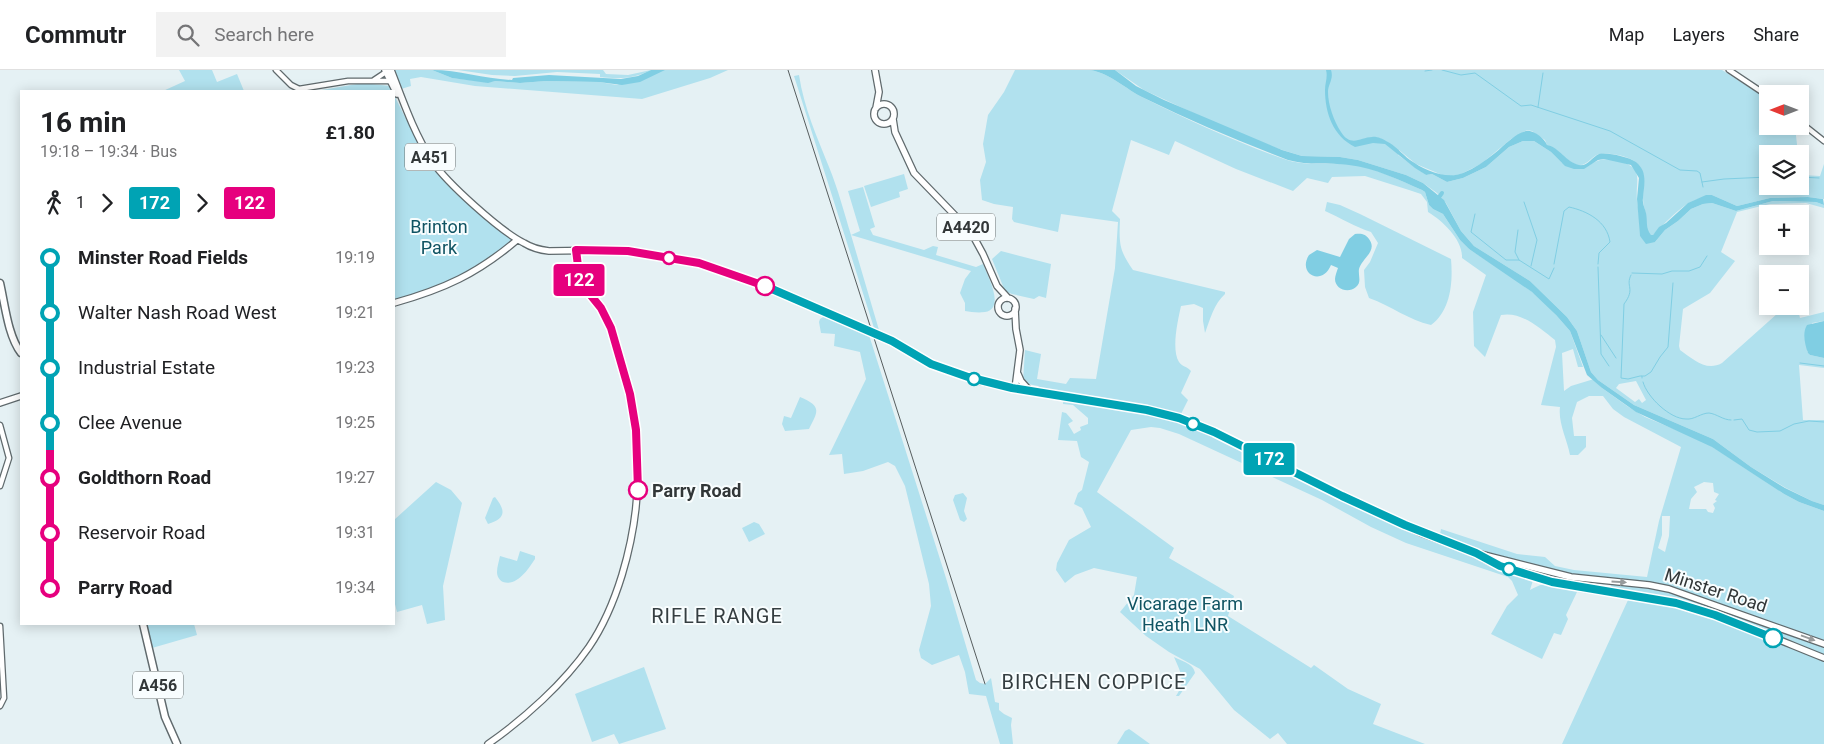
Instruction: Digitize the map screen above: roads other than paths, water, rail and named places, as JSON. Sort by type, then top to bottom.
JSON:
[{"type":"highway","points":[[0,283],[10,330],[20,351]]},
{"type":"highway","name":"A456","points":[[144,625],[165,717],[177,744]]},
{"type":"main road","points":[[875,70],[878,92],[874,112],[875,118],[882,123],[889,122],[893,119],[893,109],[878,92]]},
{"type":"main road","name":"A451","points":[[387,71],[432,160],[444,175],[469,200],[517,240],[539,250],[628,251],[708,265],[771,289],[879,335],[931,364],[979,381],[1179,418],[1214,432],[1342,496],[1422,533],[1476,553]]},
{"type":"main road","points":[[876,108],[881,104],[887,104]]},
{"type":"main road","name":"A4420","points":[[893,119],[894,132],[914,173],[962,221],[974,236],[997,286],[1008,298]]},
{"type":"main road","name":"A4420","points":[[882,123],[894,132]]},
{"type":"main road","points":[[395,303],[448,285],[467,276],[497,257],[517,240]]},
{"type":"main road","points":[[488,744],[503,734],[563,680],[590,646],[610,610],[628,555],[634,529],[637,511],[638,463],[632,402],[611,328],[601,308],[580,282],[576,250]]},
{"type":"main road","name":"A4420","points":[[997,286],[999,303]]},
{"type":"main road","points":[[1015,389],[1020,350],[1015,309],[1014,302],[1008,298],[1003,299],[999,303],[999,311],[1007,315],[1016,329]]},
{"type":"main road","points":[[1007,315],[1012,314],[1015,309]]},
{"type":"main road","points":[[1018,372],[1021,381],[1030,391]]},
{"type":"main road","points":[[0,403],[20,396]]},
{"type":"main road","name":"Minster Road","points":[[1476,553],[1579,578],[1649,584],[1670,589],[1824,644]]},
{"type":"main road","name":"Minster Road","points":[[1476,553],[1500,566],[1552,582],[1644,597],[1689,607],[1715,615],[1824,658]]},
{"type":"street","points":[[276,70],[291,85],[299,89],[342,82],[392,81]]},
{"type":"street","points":[[1729,70],[1759,90]]},
{"type":"street","points":[[373,80],[387,71]]},
{"type":"street","points":[[1809,129],[1824,141]]},
{"type":"street","points":[[0,425],[10,458],[0,486]]},
{"type":"street","points":[[0,626],[4,698],[0,706]]},
{"type":"waterway","points":[[1425,71],[1432,70]]},
{"type":"waterway","points":[[1442,70],[1461,75],[1475,73],[1521,106],[1531,105],[1610,131],[1680,170],[1697,171],[1700,173],[1703,187]]},
{"type":"waterway","points":[[1538,107],[1543,73]]},
{"type":"waterway","points":[[1702,182],[1759,177]]},
{"type":"waterway","points":[[1809,177],[1819,178]]},
{"type":"waterway","points":[[1437,200],[1442,193]]},
{"type":"waterway","points":[[1524,202],[1537,240],[1531,266]]},
{"type":"waterway","points":[[1554,264],[1564,211],[1569,207],[1589,214],[1605,228],[1610,242],[1599,253],[1598,264]]},
{"type":"waterway","points":[[1475,214],[1471,232],[1506,260],[1519,260],[1549,279],[1554,268]]},
{"type":"waterway","points":[[1518,230],[1515,252],[1519,260]]},
{"type":"waterway","points":[[1632,273],[1662,274],[1672,271],[1689,271],[1700,267],[1707,256]]},
{"type":"waterway","points":[[1598,267],[1601,354],[1609,366]]},
{"type":"waterway","points":[[1631,275],[1629,279],[1630,291],[1628,299],[1624,304],[1621,378],[1628,379],[1640,376],[1642,378]]},
{"type":"waterway","points":[[1642,376],[1651,372],[1668,347],[1673,283]]},
{"type":"waterway","points":[[1601,335],[1616,358]]},
{"type":"waterway","points":[[1800,363],[1824,366]]},
{"type":"waterway","points":[[1643,382],[1654,400],[1673,415],[1689,419],[1709,413],[1731,420]]},
{"type":"waterway","points":[[1734,420],[1742,419],[1749,430],[1757,432],[1780,431],[1794,424],[1809,421],[1824,422]]},
{"type":"railway","points":[[788,70],[985,684]]},
{"type":"place","name":"Parry Road","points":[[638,490]]},
{"type":"district","name":"RIFLE RANGE","points":[[717,616]]},
{"type":"district","name":"BIRCHEN COPPICE","points":[[1094,682]]},
{"type":"park label","name":"Brinton Park","points":[[439,236]]},
{"type":"park label","name":"Vicarage Farm Heath LNR","points":[[1185,613]]}]
